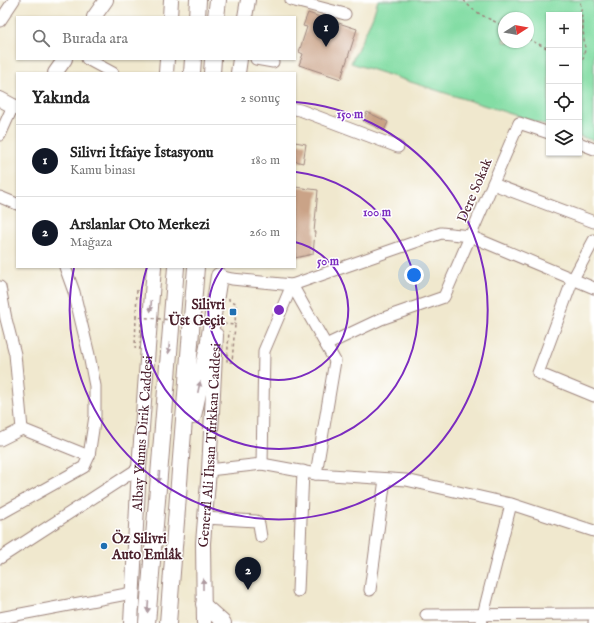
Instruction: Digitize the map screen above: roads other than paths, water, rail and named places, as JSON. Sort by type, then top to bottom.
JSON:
[{"type":"highway","points":[[197,16],[198,0]]},
{"type":"highway","points":[[216,16],[218,0]]},
{"type":"highway","points":[[192,72],[193,60]]},
{"type":"highway","points":[[212,72],[213,60]]},
{"type":"highway","points":[[147,623],[176,268]]},
{"type":"highway","points":[[168,623],[196,268]]},
{"type":"highway","points":[[180,466],[193,415],[224,274]]},
{"type":"main road","points":[[95,16],[106,0]]},
{"type":"main road","points":[[170,16],[171,0]]},
{"type":"main road","points":[[246,16],[248,0]]},
{"type":"main road","points":[[57,72],[65,60]]},
{"type":"main road","points":[[166,72],[167,60]]},
{"type":"main road","points":[[238,72],[240,60]]},
{"type":"main road","points":[[0,99],[16,107]]},
{"type":"main road","name":"Albay Yunus Dirik Caddesi","points":[[131,623],[139,468],[154,268]]},
{"type":"main road","name":"General Ali İhsan Türkkan Caddesi","points":[[204,623],[203,543],[224,274]]},
{"type":"main road","points":[[203,604],[224,623]]},
{"type":"street","points":[[0,21],[14,0]]},
{"type":"street","points":[[291,0],[345,14]]},
{"type":"street","points":[[89,60],[111,72]]},
{"type":"street","points":[[262,60],[273,62]]},
{"type":"street","points":[[0,135],[16,107]]},
{"type":"street","points":[[296,109],[398,147]]},
{"type":"street","name":"Dere Sokak","points":[[326,345],[381,319],[444,297],[520,123],[546,132]]},
{"type":"street","points":[[582,144],[594,148]]},
{"type":"street","points":[[493,184],[594,222]]},
{"type":"street","points":[[0,197],[16,204]]},
{"type":"street","points":[[224,274],[292,285],[441,233],[470,236],[594,288]]},
{"type":"street","points":[[594,240],[573,279],[538,373],[594,396]]},
{"type":"street","points":[[0,514],[84,467],[89,456],[95,416],[95,386],[74,292],[65,268]]},
{"type":"street","points":[[292,285],[335,361],[316,474]]},
{"type":"street","points":[[262,464],[264,351],[292,285]]},
{"type":"street","points":[[0,288],[15,354],[22,429]]},
{"type":"street","points":[[0,440],[22,429],[89,456]]},
{"type":"street","points":[[208,470],[262,464],[316,474],[406,480],[511,504],[594,531]]},
{"type":"street","points":[[0,558],[139,468]]},
{"type":"street","points":[[298,591],[303,471]]},
{"type":"street","points":[[370,590],[385,479]]},
{"type":"street","points":[[482,619],[511,504]]},
{"type":"street","points":[[205,518],[256,521],[259,524],[261,537]]},
{"type":"street","points":[[0,618],[132,593]]},
{"type":"street","points":[[426,615],[482,619],[594,614]]},
{"type":"place","name":"Silivri İtfaiye İstasyonu","points":[[326,47]]},
{"type":"place","name":"Silivri Üst Geçit","points":[[233,312]]},
{"type":"place","name":"Öz Silivri Auto Emlâk","points":[[104,546]]},
{"type":"place","name":"Arslanlar Oto Merkezi","points":[[248,590]]}]
